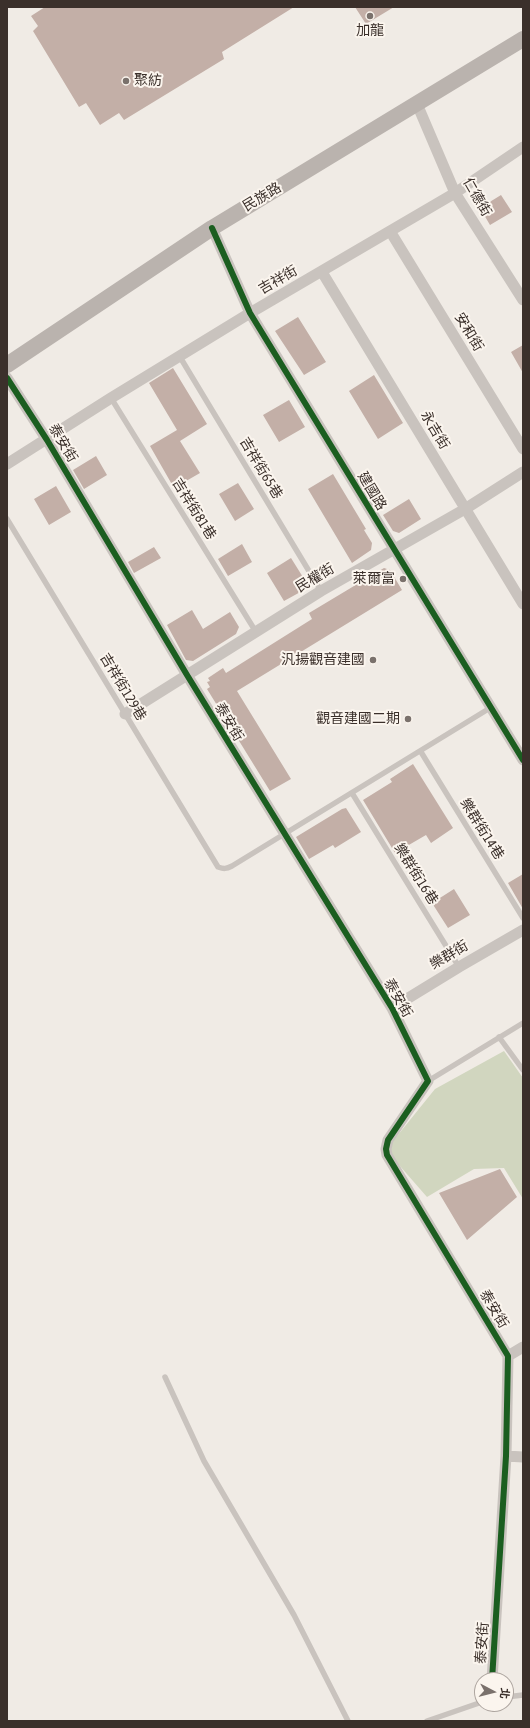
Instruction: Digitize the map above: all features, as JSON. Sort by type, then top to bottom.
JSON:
[{"type":"street","name":"民族路","points":[[7,365],[212,228],[523,39]]},
{"type":"street","name":"仁德街","points":[[417,104],[455,193],[523,300]]},
{"type":"street","name":"吉祥街","points":[[7,464],[250,313],[455,193],[523,148]]},
{"type":"street","name":"建國路","points":[[212,228],[250,313],[523,760]]},
{"type":"street","name":"安和街","points":[[390,231],[523,449]]},
{"type":"street","name":"永吉街","points":[[322,272],[523,604]]},
{"type":"street","name":"泰安街","points":[[7,378],[47,440],[283,834],[392,1008],[428,1081],[388,1140],[386,1149],[388,1156],[508,1356],[506,1456],[492,1672]]},
{"type":"street","name":"民權街","points":[[125,714],[320,591],[465,508],[523,472]]},
{"type":"street","name":"樂群街","points":[[392,1008],[523,930]]},
{"type":"street","points":[[508,1356],[523,1347]]},
{"type":"street","points":[[506,1456],[523,1457]]},
{"type":"lane","name":"吉祥街65巷","points":[[180,357],[320,591]]},
{"type":"lane","name":"吉祥街81巷","points":[[111,398],[256,632]]},
{"type":"lane","name":"吉祥街129巷","points":[[7,519],[218,867],[225,869],[232,866],[283,834]]},
{"type":"lane","points":[[283,834],[421,752],[490,708]]},
{"type":"lane","name":"樂群街14巷","points":[[421,752],[523,918]]},
{"type":"lane","name":"樂群街16巷","points":[[352,793],[459,967]]},
{"type":"lane","points":[[428,1081],[523,1023]]},
{"type":"lane","points":[[499,1037],[523,1070]]},
{"type":"lane","points":[[165,1377],[204,1461],[294,1615],[348,1721]]},
{"type":"lane","points":[[427,1721],[474,1705]]},
{"type":"green space","points":[[504,1051],[523,1078],[523,1199],[504,1168],[474,1169],[427,1197],[392,1157],[390,1151],[393,1141],[435,1089]]},
{"type":"building","name":"聚紡","points":[[45,7],[294,7],[222,52],[224,59],[124,120],[119,113],[100,125],[86,103],[79,107],[33,31],[38,26],[31,16]]},
{"type":"building","name":"加龍","points":[[355,7],[394,7],[366,24]]},
{"type":"building","points":[[501,195],[512,212],[490,225],[480,208]]},
{"type":"building","points":[[298,317],[326,362],[304,375],[275,331]]},
{"type":"building","points":[[523,345],[523,373],[511,352]]},
{"type":"building","points":[[173,368],[207,424],[180,441],[200,473],[174,488],[150,446],[177,430],[149,383]]},
{"type":"building","points":[[374,375],[403,423],[378,439],[349,391]]},
{"type":"building","points":[[289,400],[305,427],[279,442],[263,415]]},
{"type":"building","points":[[96,456],[107,475],[84,489],[73,470]]},
{"type":"building","points":[[333,474],[366,529],[364,530],[372,543],[371,550],[352,563],[308,489]]},
{"type":"building","points":[[238,483],[254,509],[235,521],[219,494]]},
{"type":"building","points":[[56,486],[71,512],[49,525],[34,499]]},
{"type":"building","points":[[409,499],[421,519],[399,533],[393,531],[383,515]]},
{"type":"building","points":[[242,544],[252,562],[228,576],[218,559]]},
{"type":"building","points":[[154,547],[161,558],[134,573],[128,562]]},
{"type":"building","points":[[291,558],[306,582],[304,590],[284,601],[267,573]]},
{"type":"building","points":[[384,568],[390,570],[402,590],[237,691],[291,779],[270,791],[207,689],[210,687],[207,682],[210,681],[208,678],[223,668],[226,673],[312,619],[309,613]]},
{"type":"building","points":[[192,610],[203,629],[230,612],[239,627],[236,634],[193,661],[186,660],[167,625]]},
{"type":"building","points":[[413,764],[453,828],[431,843],[426,835],[395,853],[363,800],[392,782],[390,779]]},
{"type":"building","points":[[346,808],[361,832],[335,848],[333,845],[309,859],[296,837]]},
{"type":"building","points":[[523,874],[523,909],[508,883]]},
{"type":"building","points":[[454,889],[470,915],[448,928],[432,903]]},
{"type":"building","points":[[500,1169],[517,1197],[467,1240],[439,1193]]},
{"type":"cycle path","points":[[212,228],[250,313],[523,760]]},
{"type":"cycle path","points":[[7,378],[47,440],[187,675],[392,1008],[428,1081],[388,1140],[386,1149],[387,1155],[508,1356],[506,1456],[492,1672]]},
{"type":"place","name":"加龍","points":[[370,16]]},
{"type":"place","name":"聚紡","points":[[126,81]]},
{"type":"place","name":"萊爾富","points":[[403,579]]},
{"type":"place","name":"汎揚觀音建國","points":[[373,660]]},
{"type":"place","name":"觀音建國二期","points":[[408,719]]}]
